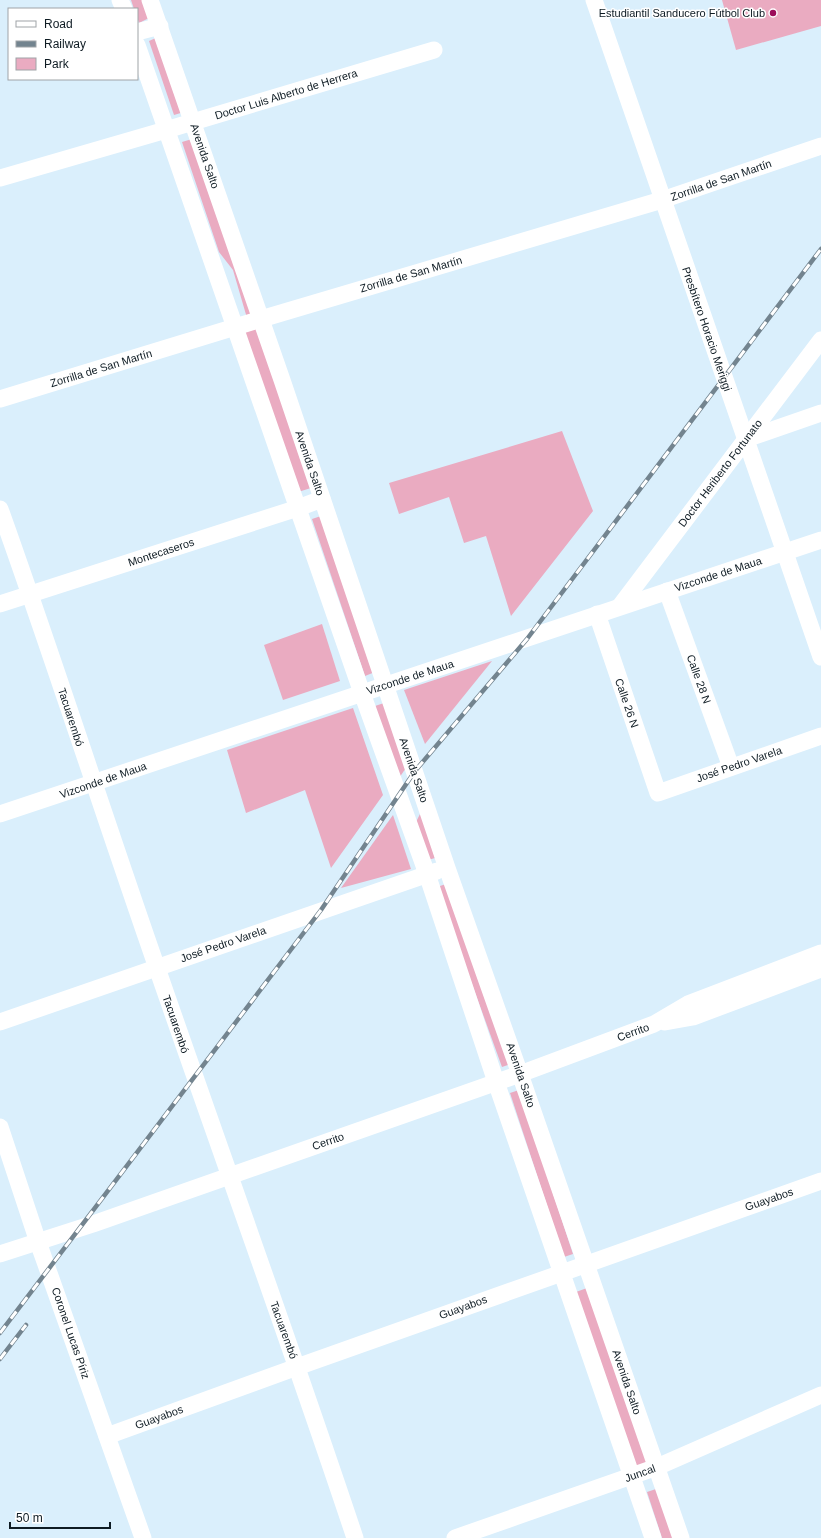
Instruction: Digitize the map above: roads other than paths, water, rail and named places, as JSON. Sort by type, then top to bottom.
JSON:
[{"type":"street","name":"Avenida Salto","points":[[150,0],[261,319],[447,868],[681,1538]]},
{"type":"street","name":"Presbítero Horacio Meriggi","points":[[594,0],[821,657]]},
{"type":"street","points":[[138,32],[160,26]]},
{"type":"street","name":"Avenida Salto","points":[[138,48],[362,693],[427,874],[496,1082],[653,1538]]},
{"type":"street","name":"Doctor Luis Alberto de Herrera","points":[[0,178],[434,50]]},
{"type":"street","name":"Zorrilla de San Martín","points":[[0,399],[234,327],[662,200],[821,146]]},
{"type":"street","name":"Doctor Heriberto Fortunato","points":[[620,606],[821,340]]},
{"type":"street","points":[[746,439],[821,413]]},
{"type":"street","name":"Montecaseros","points":[[0,604],[322,499]]},
{"type":"street","name":"Tacuarembó","points":[[0,509],[93,783],[229,1176],[297,1367],[355,1538]]},
{"type":"street","name":"Vizconde de Maua","points":[[0,814],[821,540]]},
{"type":"street","name":"Calle 28 N","points":[[667,591],[731,767]]},
{"type":"street","name":"Calle 26 N","points":[[597,614],[658,793]]},
{"type":"street","name":"José Pedro Varela","points":[[658,793],[821,736]]},
{"type":"street","name":"José Pedro Varela","points":[[0,1022],[447,868]]},
{"type":"street","name":"Cerrito","points":[[0,1254],[520,1074],[654,1024],[688,1004],[821,953]]},
{"type":"street","name":"Cerrito","points":[[654,1024],[693,1017],[821,969]]},
{"type":"street","name":"Coronel Lucas Píriz","points":[[0,1127],[38,1242],[143,1538]]},
{"type":"street","name":"Guayabos","points":[[107,1436],[561,1272],[821,1181]]},
{"type":"street","name":"Juncal","points":[[454,1538],[657,1467],[821,1395]]},
{"type":"railway","points":[[0,1333],[321,910],[415,771],[527,639],[821,249]]},
{"type":"railway","points":[[0,1359],[26,1325]]},
{"type":"place","name":"Estudiantil Sanducero Fútbol Club","points":[[773,13]]}]
